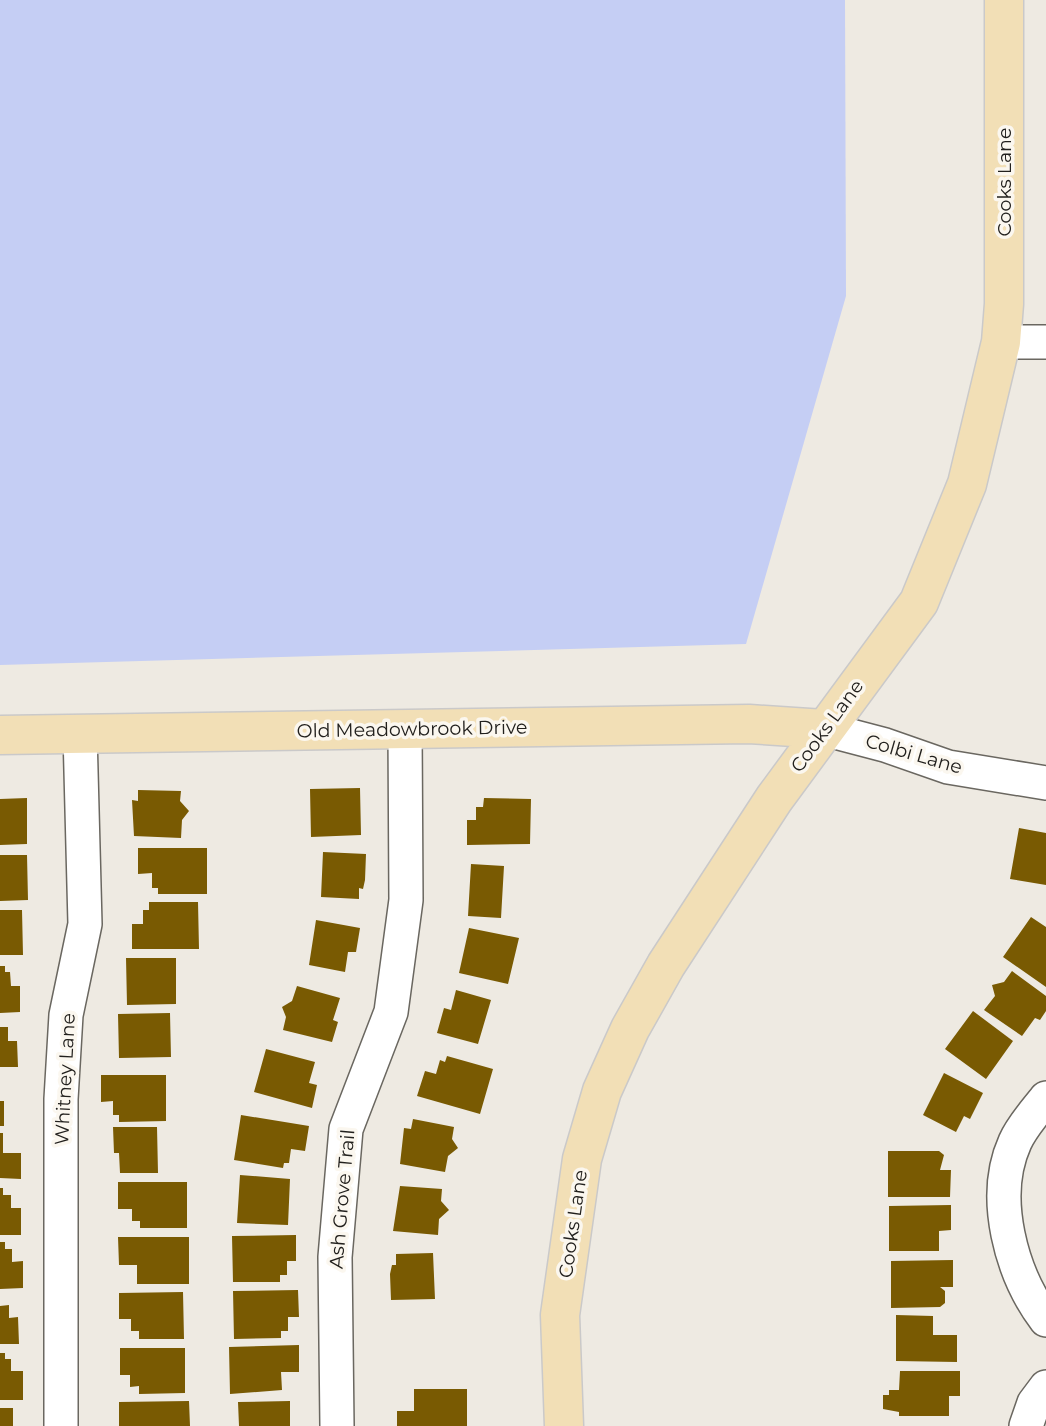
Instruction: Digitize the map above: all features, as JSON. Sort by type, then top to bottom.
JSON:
[{"type":"main road","name":"Cooks Lane","points":[[564,1426],[560,1315],[582,1159],[602,1091],[630,1029],[666,965],[824,729],[919,602],[967,485],[1001,342],[1004,304],[1004,0]]},
{"type":"main road","name":"Old Meadowbrook Drive","points":[[0,735],[749,724],[824,729]]},
{"type":"street","points":[[1001,342],[1046,342]]},
{"type":"street","name":"Ash Grove Trail","points":[[337,1426],[335,1257],[346,1129],[391,1012],[406,900],[405,729]]},
{"type":"street","name":"Colbi Lane","points":[[824,729],[885,745],[947,768],[1046,783]]},
{"type":"street","name":"Whitney Lane","points":[[61,1426],[61,1099],[66,1015],[85,924],[80,733]]},
{"type":"street","points":[[1046,1098],[1015,1141],[1005,1179],[1009,1242],[1035,1306],[1046,1320]]},
{"type":"street","points":[[1026,1426],[1034,1403],[1046,1387]]},
{"type":"shaded area","points":[[0,0],[845,0],[846,296],[746,644],[0,665]]},
{"type":"building","points":[[360,788],[361,835],[311,837],[310,789]]},
{"type":"building","points":[[138,790],[181,791],[180,801],[189,811],[182,820],[181,838],[134,836],[132,800],[138,801]]},
{"type":"building","points":[[27,798],[27,844],[0,845],[0,799]]},
{"type":"building","points":[[484,798],[531,799],[530,844],[467,845],[467,820],[476,820],[476,807],[483,807]]},
{"type":"building","points":[[1019,828],[1046,833],[1046,885],[1010,879]]},
{"type":"building","points":[[138,848],[207,848],[207,894],[158,894],[158,888],[152,888],[152,873],[138,874]]},
{"type":"building","points":[[323,852],[366,854],[365,880],[363,889],[359,888],[359,899],[321,897]]},
{"type":"building","points":[[0,855],[27,855],[28,900],[0,901]]},
{"type":"building","points":[[471,864],[504,866],[501,918],[468,916]]},
{"type":"building","points":[[149,902],[198,902],[199,949],[132,949],[132,924],[143,924],[143,910],[149,910]]},
{"type":"building","points":[[0,910],[22,910],[23,955],[0,955]]},
{"type":"building","points":[[1031,917],[1046,927],[1046,987],[1003,957]]},
{"type":"building","points":[[316,920],[360,928],[356,952],[348,952],[345,972],[309,965]]},
{"type":"building","points":[[469,928],[519,938],[508,984],[459,973]]},
{"type":"building","points":[[126,958],[176,958],[176,1004],[127,1005]]},
{"type":"building","points":[[0,966],[5,966],[5,972],[10,972],[11,986],[20,986],[20,1012],[0,1013]]},
{"type":"building","points":[[1012,971],[1046,996],[1046,1011],[1040,1020],[1035,1018],[1022,1036],[984,1010],[995,996],[992,985],[1004,982]]},
{"type":"building","points":[[297,986],[340,998],[333,1020],[338,1022],[332,1042],[283,1030],[286,1017],[282,1007],[292,1001]]},
{"type":"building","points":[[456,990],[491,1000],[478,1044],[437,1033],[444,1008],[451,1010]]},
{"type":"building","points":[[973,1011],[1013,1041],[986,1079],[945,1049]]},
{"type":"building","points":[[170,1013],[171,1057],[119,1058],[118,1014]]},
{"type":"building","points":[[0,1027],[8,1027],[8,1041],[17,1041],[18,1067],[0,1067]]},
{"type":"building","points":[[266,1049],[315,1062],[309,1083],[317,1085],[312,1108],[254,1092]]},
{"type":"building","points":[[447,1056],[493,1069],[480,1114],[417,1096],[425,1071],[436,1074],[440,1060],[445,1062]]},
{"type":"building","points":[[944,1073],[983,1093],[970,1119],[964,1116],[956,1132],[923,1115]]},
{"type":"building","points":[[101,1075],[166,1075],[166,1121],[119,1122],[119,1115],[113,1115],[113,1101],[101,1102]]},
{"type":"building","points":[[0,1101],[4,1101],[4,1126],[0,1126]]},
{"type":"building","points":[[241,1115],[309,1126],[305,1151],[291,1149],[289,1163],[284,1163],[283,1168],[234,1160]]},
{"type":"building","points":[[413,1119],[454,1127],[452,1139],[458,1148],[448,1156],[445,1172],[400,1164],[404,1128],[411,1129]]},
{"type":"building","points":[[113,1127],[157,1127],[158,1173],[120,1173],[119,1153],[114,1153]]},
{"type":"building","points":[[0,1133],[3,1133],[3,1153],[21,1153],[21,1179],[0,1178]]},
{"type":"building","points":[[888,1151],[939,1151],[944,1155],[940,1170],[951,1170],[950,1197],[888,1197]]},
{"type":"building","points":[[240,1175],[290,1179],[288,1225],[237,1223]]},
{"type":"building","points":[[118,1182],[187,1182],[187,1228],[140,1228],[140,1221],[132,1221],[132,1209],[118,1209]]},
{"type":"building","points":[[400,1186],[442,1189],[441,1201],[449,1210],[439,1219],[438,1235],[393,1231]]},
{"type":"building","points":[[0,1188],[3,1188],[3,1195],[11,1195],[11,1208],[21,1208],[21,1235],[0,1235]]},
{"type":"building","points":[[951,1205],[951,1230],[939,1231],[939,1251],[889,1251],[889,1206]]},
{"type":"building","points":[[296,1235],[296,1261],[287,1261],[287,1275],[280,1275],[280,1282],[233,1282],[232,1236]]},
{"type":"building","points":[[118,1237],[189,1237],[189,1284],[137,1284],[137,1265],[119,1265]]},
{"type":"building","points":[[0,1242],[5,1242],[5,1249],[12,1249],[12,1262],[23,1261],[23,1288],[0,1289]]},
{"type":"building","points":[[433,1253],[435,1299],[391,1300],[390,1274],[392,1265],[396,1265],[396,1254]]},
{"type":"building","points":[[953,1260],[953,1287],[940,1287],[945,1291],[945,1303],[940,1307],[891,1308],[891,1261]]},
{"type":"building","points":[[298,1290],[299,1317],[288,1317],[288,1331],[281,1331],[281,1338],[234,1339],[233,1291]]},
{"type":"building","points":[[183,1292],[184,1339],[139,1339],[139,1331],[131,1331],[131,1319],[119,1319],[119,1293]]},
{"type":"building","points":[[9,1305],[9,1318],[18,1317],[19,1344],[0,1344],[0,1306]]},
{"type":"building","points":[[896,1315],[933,1316],[933,1335],[957,1335],[957,1362],[896,1361]]},
{"type":"building","points":[[299,1345],[299,1372],[281,1372],[282,1390],[230,1394],[229,1347]]},
{"type":"building","points":[[120,1348],[185,1348],[185,1393],[139,1394],[139,1386],[130,1387],[130,1375],[120,1375]]},
{"type":"building","points":[[0,1353],[5,1353],[5,1359],[11,1359],[11,1371],[23,1371],[23,1400],[0,1400]]},
{"type":"building","points":[[900,1371],[960,1371],[960,1396],[949,1396],[949,1416],[899,1416],[899,1412],[883,1409],[883,1395],[889,1395],[889,1390],[899,1390]]},
{"type":"building","points":[[414,1389],[467,1389],[467,1426],[397,1426],[397,1411],[414,1411]]},
{"type":"building","points":[[189,1401],[190,1426],[119,1426],[119,1402]]},
{"type":"building","points":[[290,1401],[290,1426],[239,1426],[238,1402]]},
{"type":"building","points":[[0,1408],[13,1408],[13,1426],[0,1426]]}]
